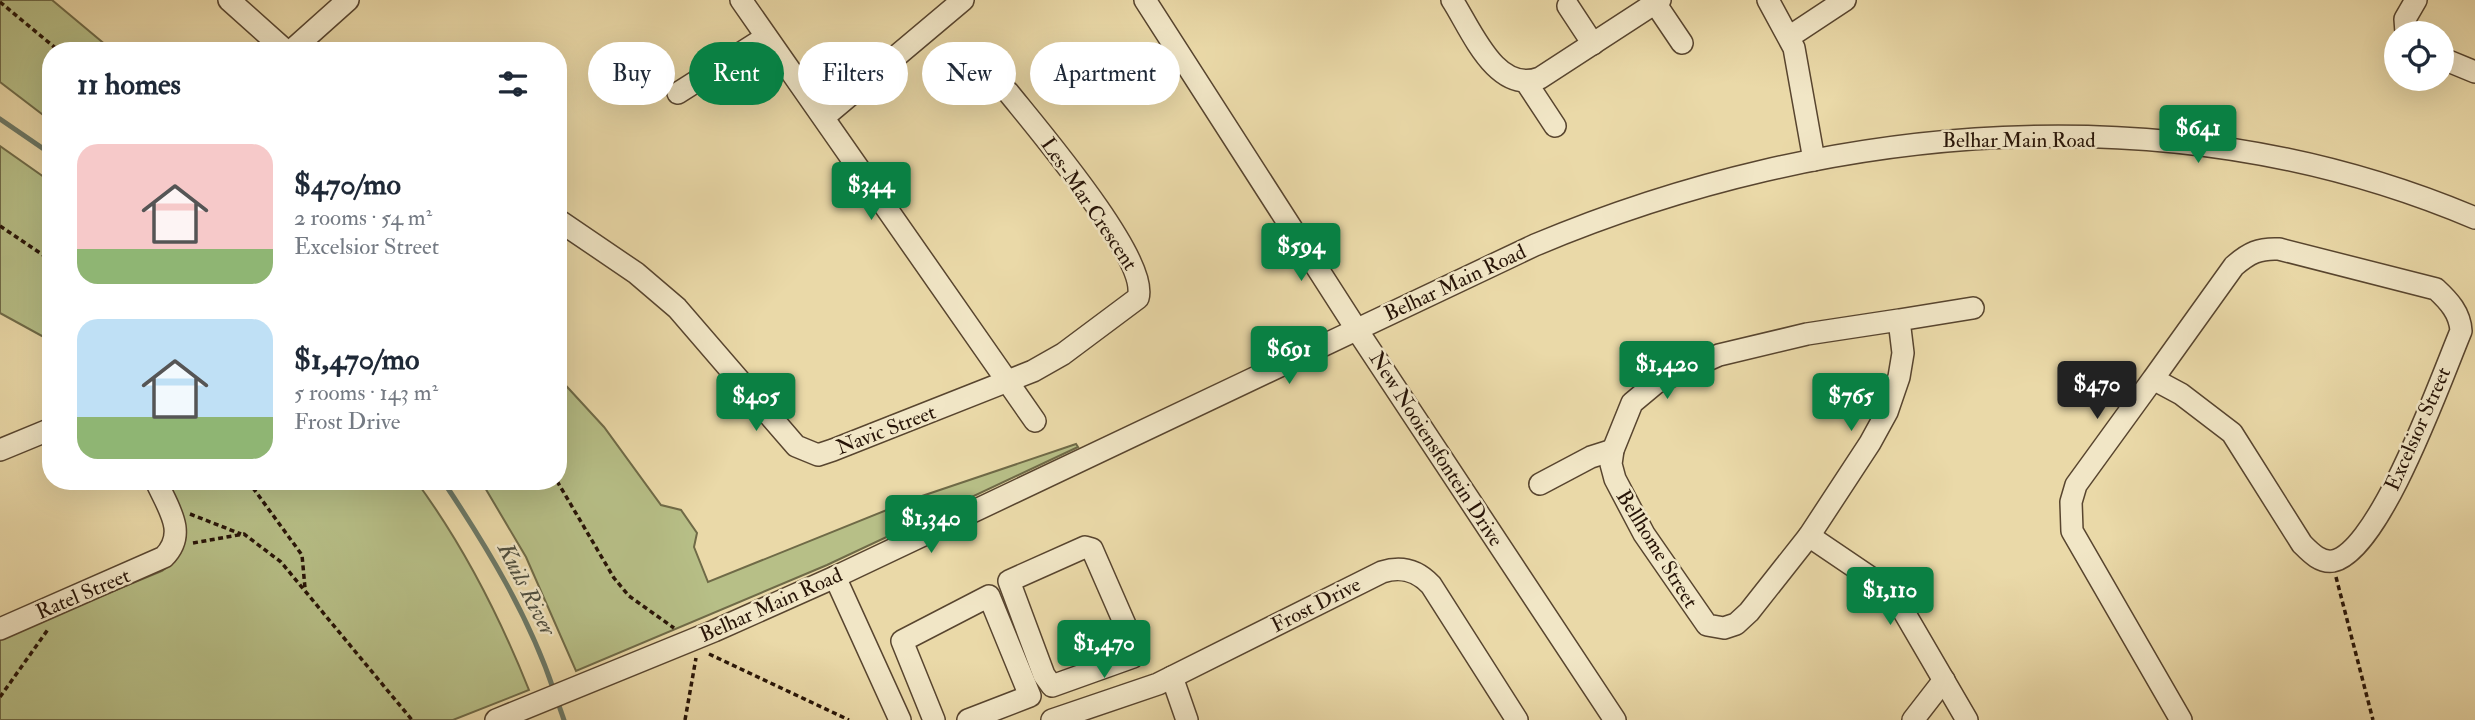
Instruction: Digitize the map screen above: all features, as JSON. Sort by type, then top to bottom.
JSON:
[{"type":"street","points":[[229,0],[278,42]]},
{"type":"street","points":[[299,42],[348,0]]},
{"type":"street","points":[[741,0],[1035,421]]},
{"type":"street","points":[[824,117],[963,0]]},
{"type":"street","name":"New Nooiensfontein Drive","points":[[1145,0],[1357,330],[1615,720]]},
{"type":"street","points":[[1452,0],[1495,66],[1508,78],[1526,82],[1540,78],[1658,1],[1682,43]]},
{"type":"street","points":[[1768,0],[1789,37],[1797,59],[1815,160]]},
{"type":"street","points":[[1789,37],[1845,0]]},
{"type":"street","points":[[2405,21],[2416,0]]},
{"type":"street","points":[[1568,6],[1593,44]]},
{"type":"street","points":[[678,93],[766,37]]},
{"type":"street","points":[[2454,63],[2475,72]]},
{"type":"street","points":[[1526,82],[1555,126]]},
{"type":"street","name":"Les-Mar Crescent","points":[[1009,382],[1063,354],[1127,309],[1138,298],[1141,289],[1131,260],[1076,176],[1016,103]]},
{"type":"street","name":"Belhar Main Road","points":[[496,720],[639,662],[835,577],[1535,245],[1629,207],[1815,160],[1918,142],[1982,136],[2186,143],[2267,156],[2365,179],[2475,218]]},
{"type":"street","name":"Navic Street","points":[[567,226],[636,273],[677,308],[786,436],[803,450],[818,455],[1009,382]]},
{"type":"street","name":"Excelsior Street","points":[[2181,720],[2072,531],[2070,513],[2076,485],[2234,266],[2250,253],[2264,248],[2279,248],[2436,289],[2447,299],[2460,322],[2461,331],[2375,525],[2357,546],[2331,561]]},
{"type":"street","name":"Bellhome Street","points":[[1899,320],[1903,353],[1887,412],[1809,536],[1736,624],[1724,628],[1707,625],[1622,497],[1611,464],[1613,450],[1632,403],[1656,383],[1719,355],[1807,334],[1899,320],[1973,309]]},
{"type":"street","points":[[2153,379],[2181,394],[2232,433],[2302,544],[2313,556],[2331,561]]},
{"type":"street","points":[[0,450],[42,433]]},
{"type":"street","points":[[1540,484],[1591,457],[1613,450]]},
{"type":"street","points":[[160,490],[176,528],[169,552]]},
{"type":"street","points":[[1809,536],[1874,580],[1897,600],[1967,720]]},
{"type":"street","points":[[1085,547],[1092,549],[1137,652],[1133,657],[1094,671],[1055,686],[1050,685],[1009,583],[1011,579],[1085,547]]},
{"type":"street","name":"Ratel Street","points":[[0,629],[169,552]]},
{"type":"street","name":"Frost Drive","points":[[1052,720],[1172,677],[1382,572],[1406,570],[1431,585],[1517,720]]},
{"type":"street","points":[[835,577],[900,720]]},
{"type":"street","points":[[934,720],[902,641],[986,596],[993,600],[1030,692],[1020,711],[968,720]]},
{"type":"street","points":[[1094,671],[1104,703]]},
{"type":"street","points":[[1172,677],[1187,720]]},
{"type":"street","points":[[1913,720],[1944,680]]},
{"type":"path","points":[[0,2],[48,42]]},
{"type":"path","points":[[1,228],[42,256]]},
{"type":"path","points":[[255,490],[302,555],[305,590]]},
{"type":"path","points":[[562,490],[614,578],[628,596],[678,632]]},
{"type":"path","points":[[166,503],[244,534],[281,562],[412,720]]},
{"type":"path","points":[[169,552],[244,534]]},
{"type":"path","points":[[2331,561],[2372,720]]},
{"type":"path","points":[[0,698],[54,621],[51,608]]},
{"type":"path","points":[[685,720],[698,651],[849,720]]},
{"type":"green space","points":[[0,0],[52,0],[102,42],[42,42],[42,114],[0,82]]},
{"type":"green space","points":[[0,146],[42,176],[42,336],[0,313]]},
{"type":"green space","points":[[567,387],[604,427],[661,505],[681,510],[697,533],[694,547],[708,582],[919,497],[1076,444],[1078,447],[827,565],[576,671],[526,557],[486,490],[567,490]]},
{"type":"green space","points":[[170,490],[422,490],[450,531],[479,582],[529,690],[453,720],[0,720],[0,638],[162,571],[175,561],[185,539]]},
{"type":"waterway","name":"Kuils River","points":[[0,119],[42,148]]},
{"type":"waterway","name":"Kuils River","points":[[449,490],[506,583],[532,636],[554,691]]},
{"type":"waterway","name":"Kuils River","points":[[557,700],[564,720]]}]
